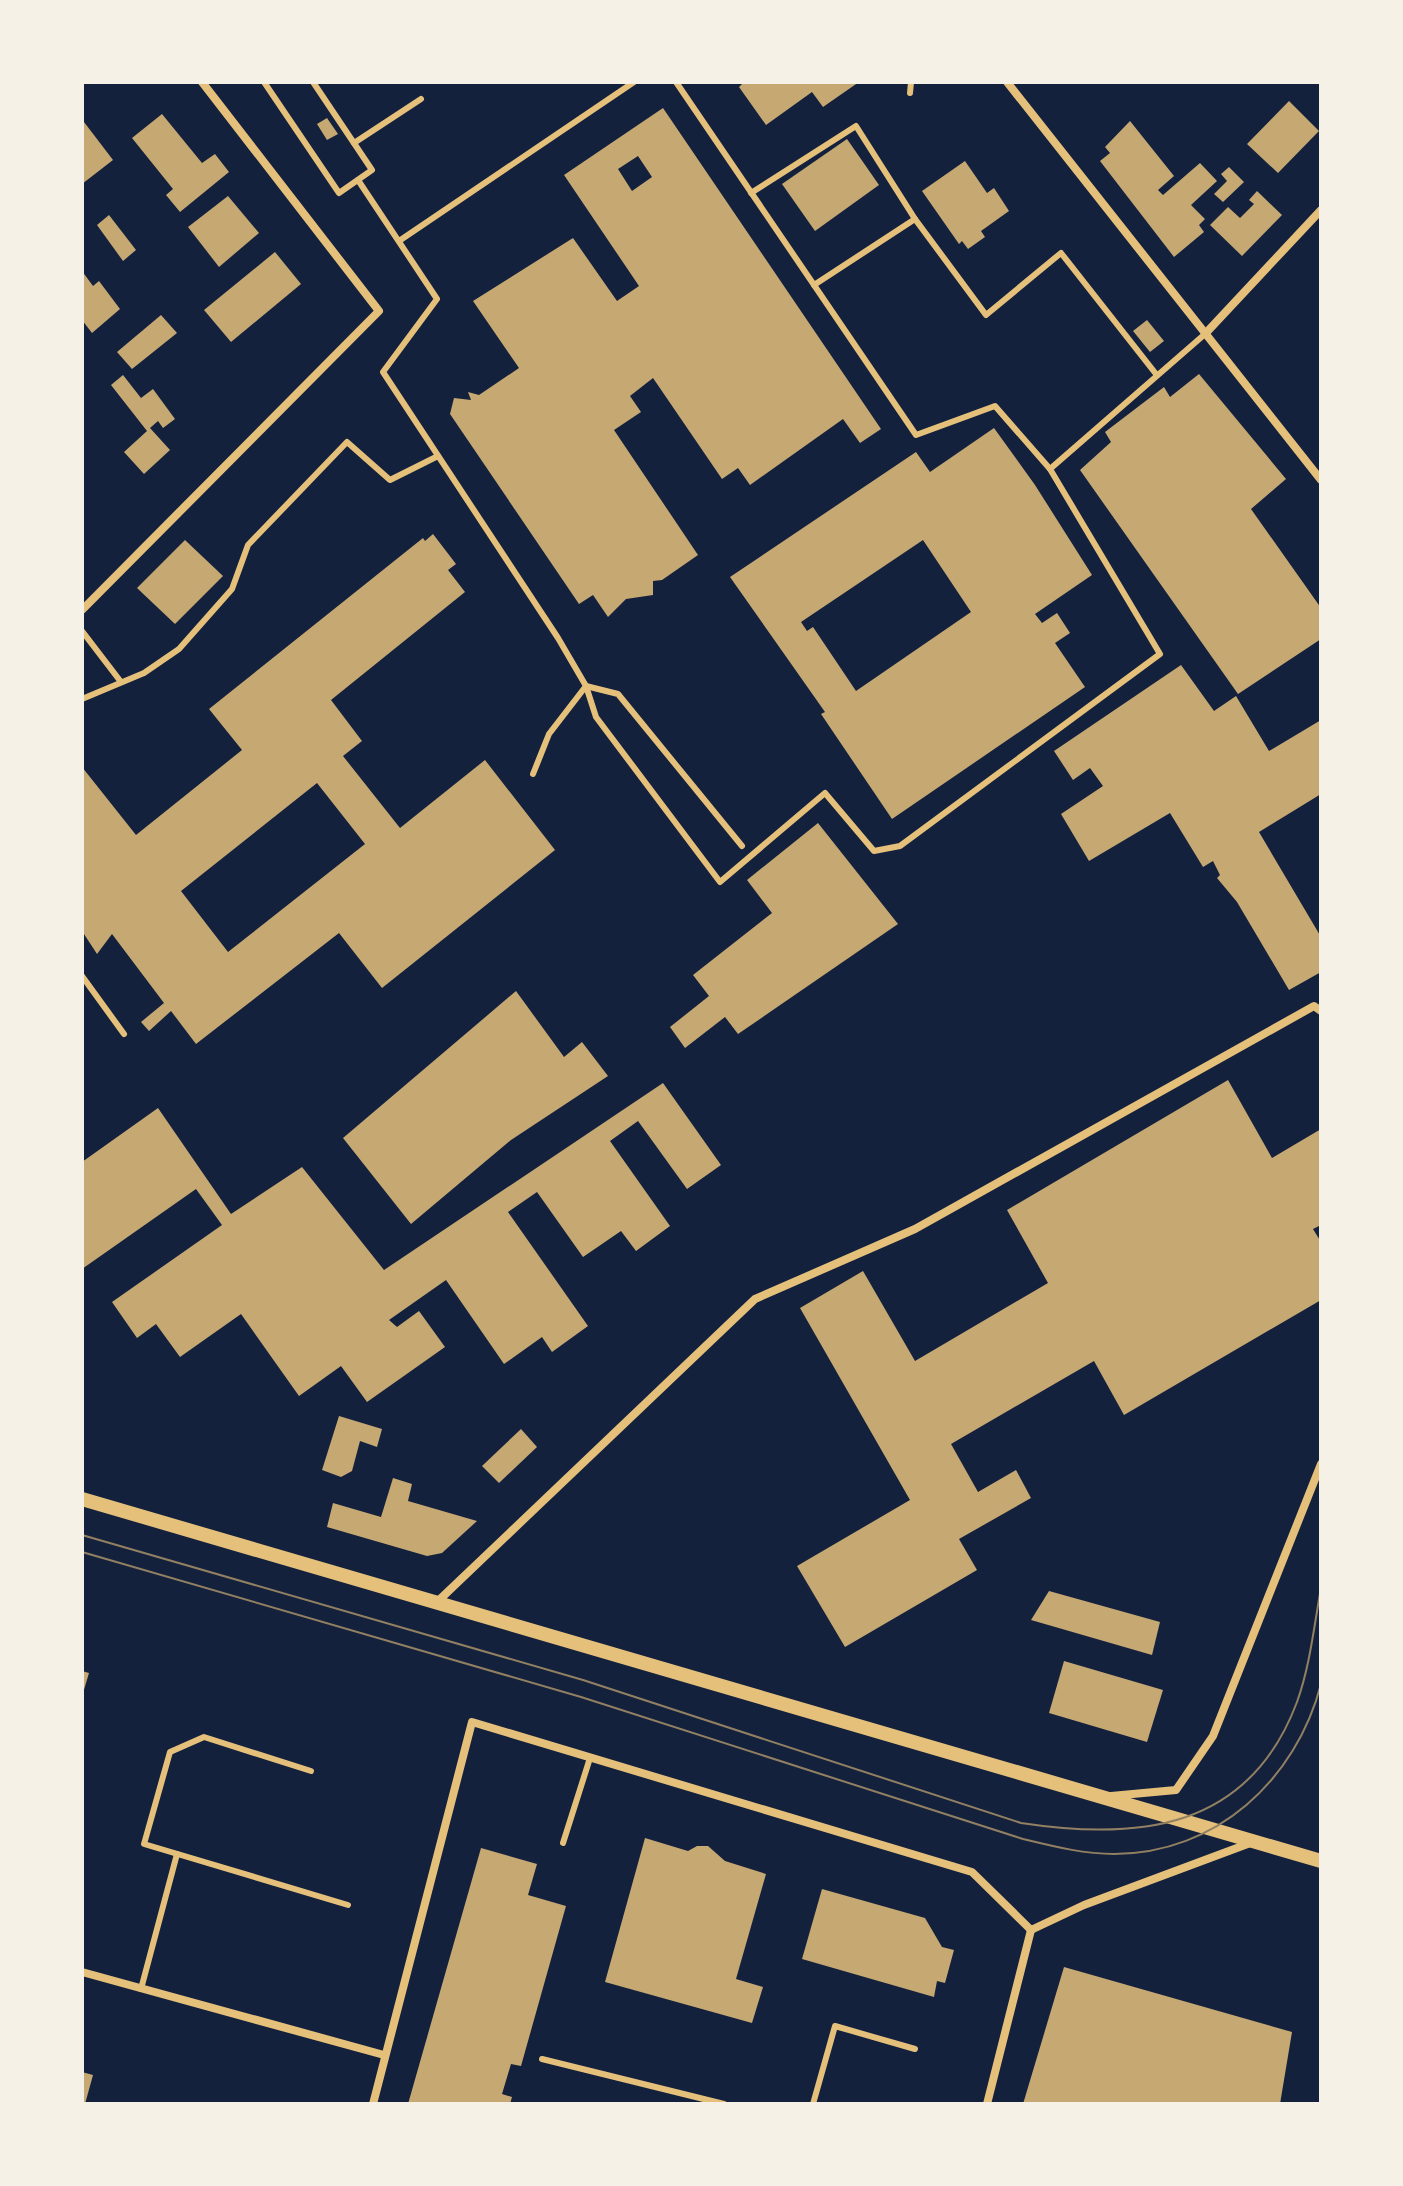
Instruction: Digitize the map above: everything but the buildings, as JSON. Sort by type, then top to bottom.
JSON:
[{"type":"street","points":[[82,610],[379,311],[202,82]]},
{"type":"street","points":[[1007,82],[1321,480]]},
{"type":"street","points":[[1205,334],[1321,210]]},
{"type":"street","points":[[436,1604],[755,1299],[915,1229],[1314,1006],[1321,1011]]},
{"type":"street","points":[[1098,1797],[1176,1790],[1213,1736],[1321,1464]]},
{"type":"street","points":[[82,1499],[1321,1861]]},
{"type":"street","points":[[373,2104],[472,1722],[972,1872],[1031,1930]]},
{"type":"street","points":[[1031,1930],[1084,1905],[1253,1842]]},
{"type":"street","points":[[987,2104],[1031,1930]]},
{"type":"street","points":[[82,1972],[384,2055]]},
{"type":"lane","points":[[264,82],[339,193],[372,170],[313,82]]},
{"type":"lane","points":[[399,241],[634,82]]},
{"type":"lane","points":[[358,180],[437,299],[383,372],[558,638],[586,686],[596,717],[720,882],[825,793],[874,851],[900,846],[1160,654],[1050,469],[995,406],[916,435],[676,82]]},
{"type":"lane","points":[[910,93],[911,82]]},
{"type":"lane","points":[[354,143],[421,99]]},
{"type":"lane","points":[[751,193],[856,126],[915,219],[986,315],[1061,253],[1156,374]]},
{"type":"lane","points":[[814,285],[915,219]]},
{"type":"lane","points":[[1050,469],[1205,334]]},
{"type":"lane","points":[[82,699],[144,673],[179,649],[232,589],[248,545],[347,442],[390,480],[438,456]]},
{"type":"lane","points":[[82,631],[121,682]]},
{"type":"lane","points":[[533,774],[549,734],[586,686]]},
{"type":"lane","points":[[586,686],[618,694],[742,846]]},
{"type":"lane","points":[[82,976],[124,1034]]},
{"type":"lane","points":[[311,1771],[204,1737],[170,1752],[144,1844],[348,1905]]},
{"type":"lane","points":[[563,1843],[590,1758]]},
{"type":"lane","points":[[141,1989],[177,1854]]},
{"type":"lane","points":[[813,2104],[835,2026],[915,2049]]},
{"type":"lane","points":[[542,2059],[724,2104]]},
{"type":"tram line","points":[[82,1535],[583,1680],[1021,1823],[1107,1830],[1148,1826],[1185,1817],[1220,1801],[1250,1777],[1276,1745],[1297,1702],[1321,1588]]},
{"type":"tram line","points":[[82,1552],[581,1697],[1023,1839],[1091,1853],[1151,1851],[1186,1841],[1218,1826],[1246,1805],[1271,1780],[1292,1751],[1309,1719],[1321,1684]]}]
